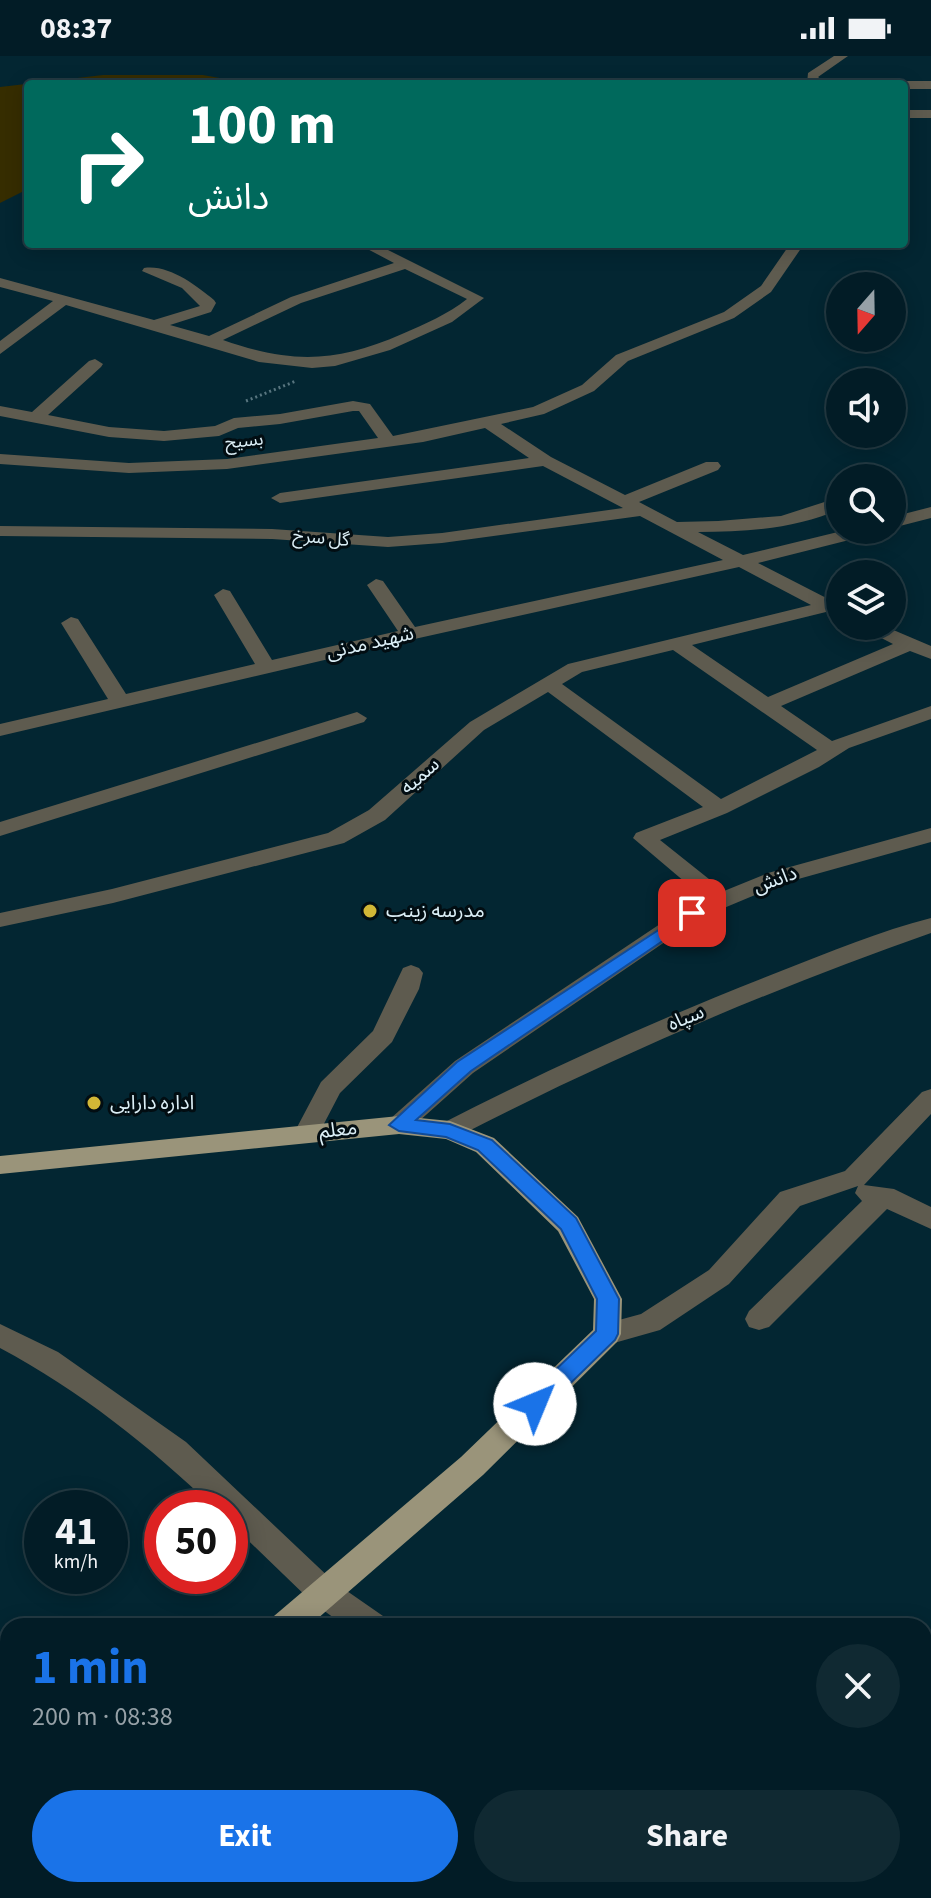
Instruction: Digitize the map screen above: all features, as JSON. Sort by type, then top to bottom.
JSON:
[{"type":"main road","name":"معلم","points":[[0,1165],[399,1125],[450,1130],[485,1145],[568,1224],[608,1299],[607,1334]]},
{"type":"main road","points":[[295,1618],[472,1466],[607,1334]]},
{"type":"street","points":[[812,80],[812,76],[842,56]]},
{"type":"street","points":[[908,85],[931,85]]},
{"type":"street","points":[[908,114],[931,114]]},
{"type":"street","points":[[0,282],[210,341],[241,353],[285,362],[357,359],[428,328],[466,308],[477,298],[373,248]]},
{"type":"street","name":"بسیح","points":[[0,459],[129,468],[227,464],[389,442],[490,424],[538,411],[588,388],[622,358],[729,315],[766,289],[794,248]]},
{"type":"street","points":[[210,341],[296,300],[406,264]]},
{"type":"street","points":[[149,271],[187,285],[209,303],[206,309],[155,325]]},
{"type":"street","points":[[0,349],[64,300]]},
{"type":"street","points":[[36,417],[95,364]]},
{"type":"street","points":[[0,411],[134,435],[219,431],[234,423],[280,419],[353,406],[364,407],[389,442]]},
{"type":"street","points":[[490,424],[545,461],[826,605]]},
{"type":"street","points":[[280,498],[406,483],[545,461]]},
{"type":"street","name":"گل سرخ","points":[[0,531],[272,534],[388,542],[470,534],[632,506],[712,466]]},
{"type":"street","points":[[671,527],[765,523],[800,517],[826,507]]},
{"type":"street","points":[[906,519],[931,512]]},
{"type":"street","name":"شهید مدنی","points":[[0,730],[266,666],[826,540]]},
{"type":"street","points":[[376,585],[410,634]]},
{"type":"street","points":[[223,595],[266,666]]},
{"type":"street","name":"سمیه","points":[[0,920],[113,896],[336,838],[377,815],[477,726],[575,668],[826,611]]},
{"type":"street","points":[[71,623],[120,701]]},
{"type":"street","points":[[901,640],[931,653]]},
{"type":"street","points":[[676,643],[832,751]]},
{"type":"street","points":[[765,706],[910,644]]},
{"type":"street","points":[[547,682],[719,808]]},
{"type":"street","points":[[721,901],[644,838],[719,808],[868,733],[931,712]]},
{"type":"street","points":[[0,829],[357,718]]},
{"type":"street","name":"دانش","points":[[399,1125],[464,1067],[692,913],[776,878],[931,835]]},
{"type":"street","name":"سپاه","points":[[450,1130],[546,1078],[797,971],[931,925]]},
{"type":"street","points":[[307,1133],[330,1088],[383,1036],[407,989],[411,973]]},
{"type":"street","points":[[607,1334],[650,1322],[719,1277],[790,1199],[854,1178],[931,1098]]},
{"type":"street","points":[[835,1185],[884,1196],[931,1219]]},
{"type":"street","points":[[759,1319],[884,1196]]},
{"type":"street","points":[[0,1335],[48,1360],[175,1451],[323,1592],[360,1618]]},
{"type":"shaded area","points":[[103,75],[203,75],[231,80],[60,80]]},
{"type":"shaded area","points":[[24,84],[24,191],[0,203],[0,87]]},
{"type":"place","name":"مدرسه زینب","points":[[370,911]]},
{"type":"place","name":"اداره دارایی","points":[[94,1103]]},
{"type":"route","points":[[535,1404],[607,1334],[608,1299],[568,1224],[485,1145],[450,1130],[399,1125],[464,1067],[692,913]]}]
